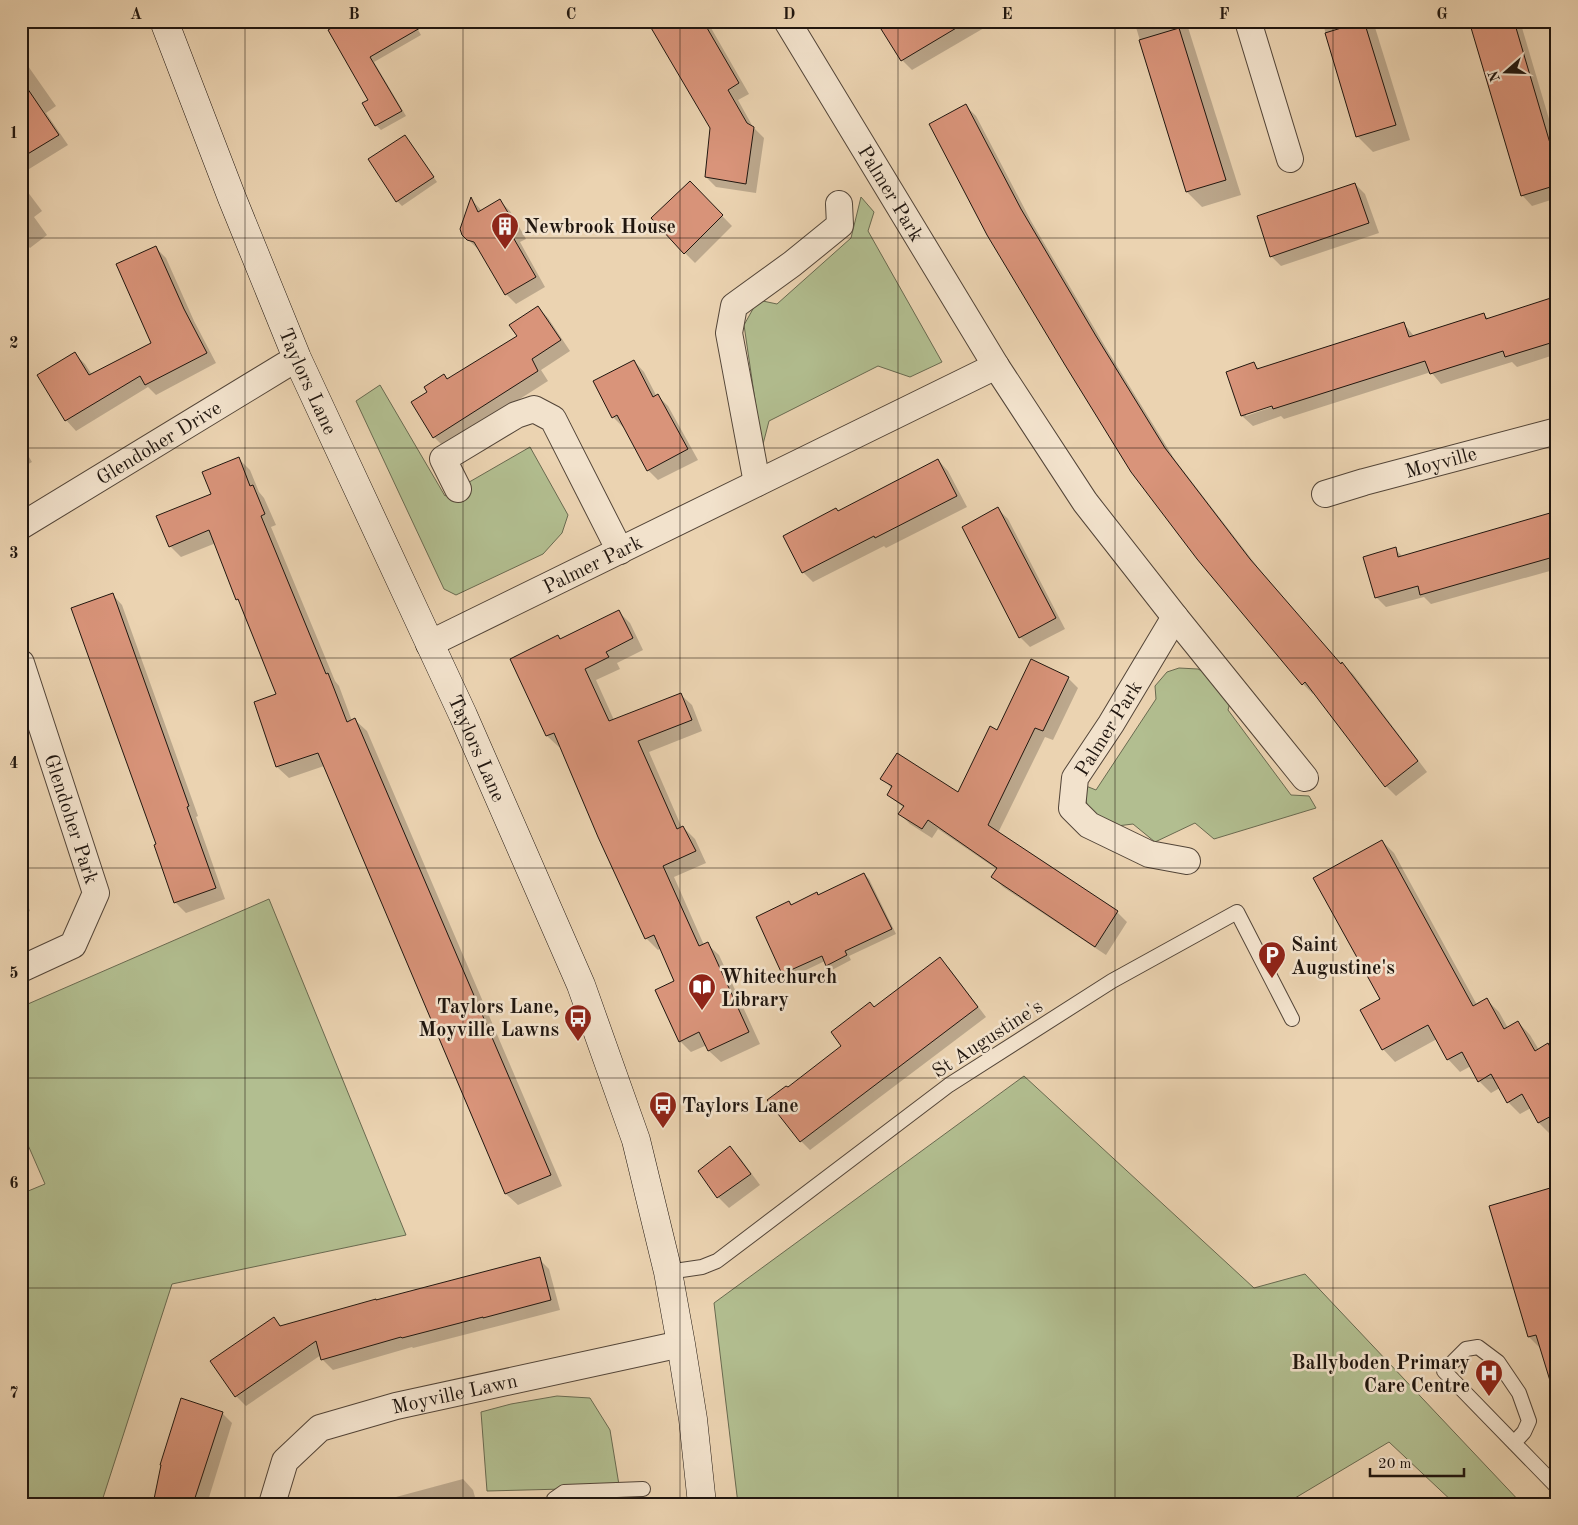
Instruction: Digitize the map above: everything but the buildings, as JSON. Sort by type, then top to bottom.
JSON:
[{"type":"main road","name":"Taylors Lane","points":[[168,22],[232,198],[297,358],[463,715],[582,985],[636,1140],[668,1272],[682,1344],[693,1419],[702,1504]]},
{"type":"street","name":"Palmer Park","points":[[787,21],[996,366],[1085,502],[1305,778]]},
{"type":"street","points":[[1248,21],[1290,159]]},
{"type":"street","points":[[757,483],[729,333],[734,306],[792,264],[840,225],[839,204]]},
{"type":"street","name":"Glendoher Drive","points":[[21,526],[297,358]]},
{"type":"street","name":"Palmer Park","points":[[430,644],[996,366]]},
{"type":"street","points":[[458,489],[443,459],[516,415],[534,409],[553,419],[620,551]]},
{"type":"street","name":"Moyville","points":[[1325,494],[1374,479],[1557,431]]},
{"type":"street","name":"Palmer Park","points":[[1175,617],[1111,724],[1075,778],[1072,808],[1089,825],[1150,854],[1187,861]]},
{"type":"street","name":"Glendoher Park","points":[[21,664],[96,893],[73,944],[21,969]]},
{"type":"street","name":"Moyville Lawn","points":[[272,1504],[284,1461],[320,1428],[396,1406],[682,1344]]},
{"type":"lane","name":"St Augustine's","points":[[668,1272],[702,1267],[717,1261],[949,1085],[1112,981],[1237,912],[1292,1019]]},
{"type":"lane","points":[[1514,1443],[1524,1432],[1528,1421],[1519,1393],[1498,1362],[1478,1347],[1466,1349],[1444,1371],[1557,1488]]},
{"type":"lane","points":[[554,1500],[564,1492],[643,1489]]},
{"type":"green space","points":[[861,197],[874,212],[868,231],[942,362],[910,377],[878,366],[769,421],[762,448],[744,325],[758,300],[777,304],[851,238]]},
{"type":"green space","points":[[380,385],[445,496],[530,447],[568,515],[562,533],[543,554],[456,595],[444,589],[356,401]]},
{"type":"green space","points":[[1179,668],[1198,669],[1213,677],[1232,695],[1228,710],[1291,795],[1309,796],[1316,808],[1214,839],[1195,823],[1155,842],[1133,824],[1109,827],[1090,811],[1086,801],[1086,786],[1096,790],[1156,699],[1155,686],[1167,672]]},
{"type":"green space","points":[[269,899],[406,1235],[172,1284],[101,1504],[21,1504],[21,1194],[45,1184],[21,1129],[21,1007]]},
{"type":"green space","points":[[1024,1076],[1254,1288],[1305,1274],[1522,1504],[1455,1504],[1389,1442],[1285,1504],[738,1504],[714,1303]]},
{"type":"green space","points":[[557,1396],[590,1398],[610,1430],[619,1485],[487,1491],[481,1412],[511,1404]]},
{"type":"place","name":"Newbrook House","points":[[505,250]]},
{"type":"place","name":"Saint Augustine's","points":[[1272,979]]},
{"type":"place","name":"Whitechurch Library","points":[[702,1011]]},
{"type":"place","name":"Taylors Lane, Moyville Lawns","points":[[578,1042]]},
{"type":"place","name":"Taylors Lane","points":[[663,1129]]},
{"type":"place","name":"Ballyboden Primary Care Centre","points":[[1489,1397]]}]
